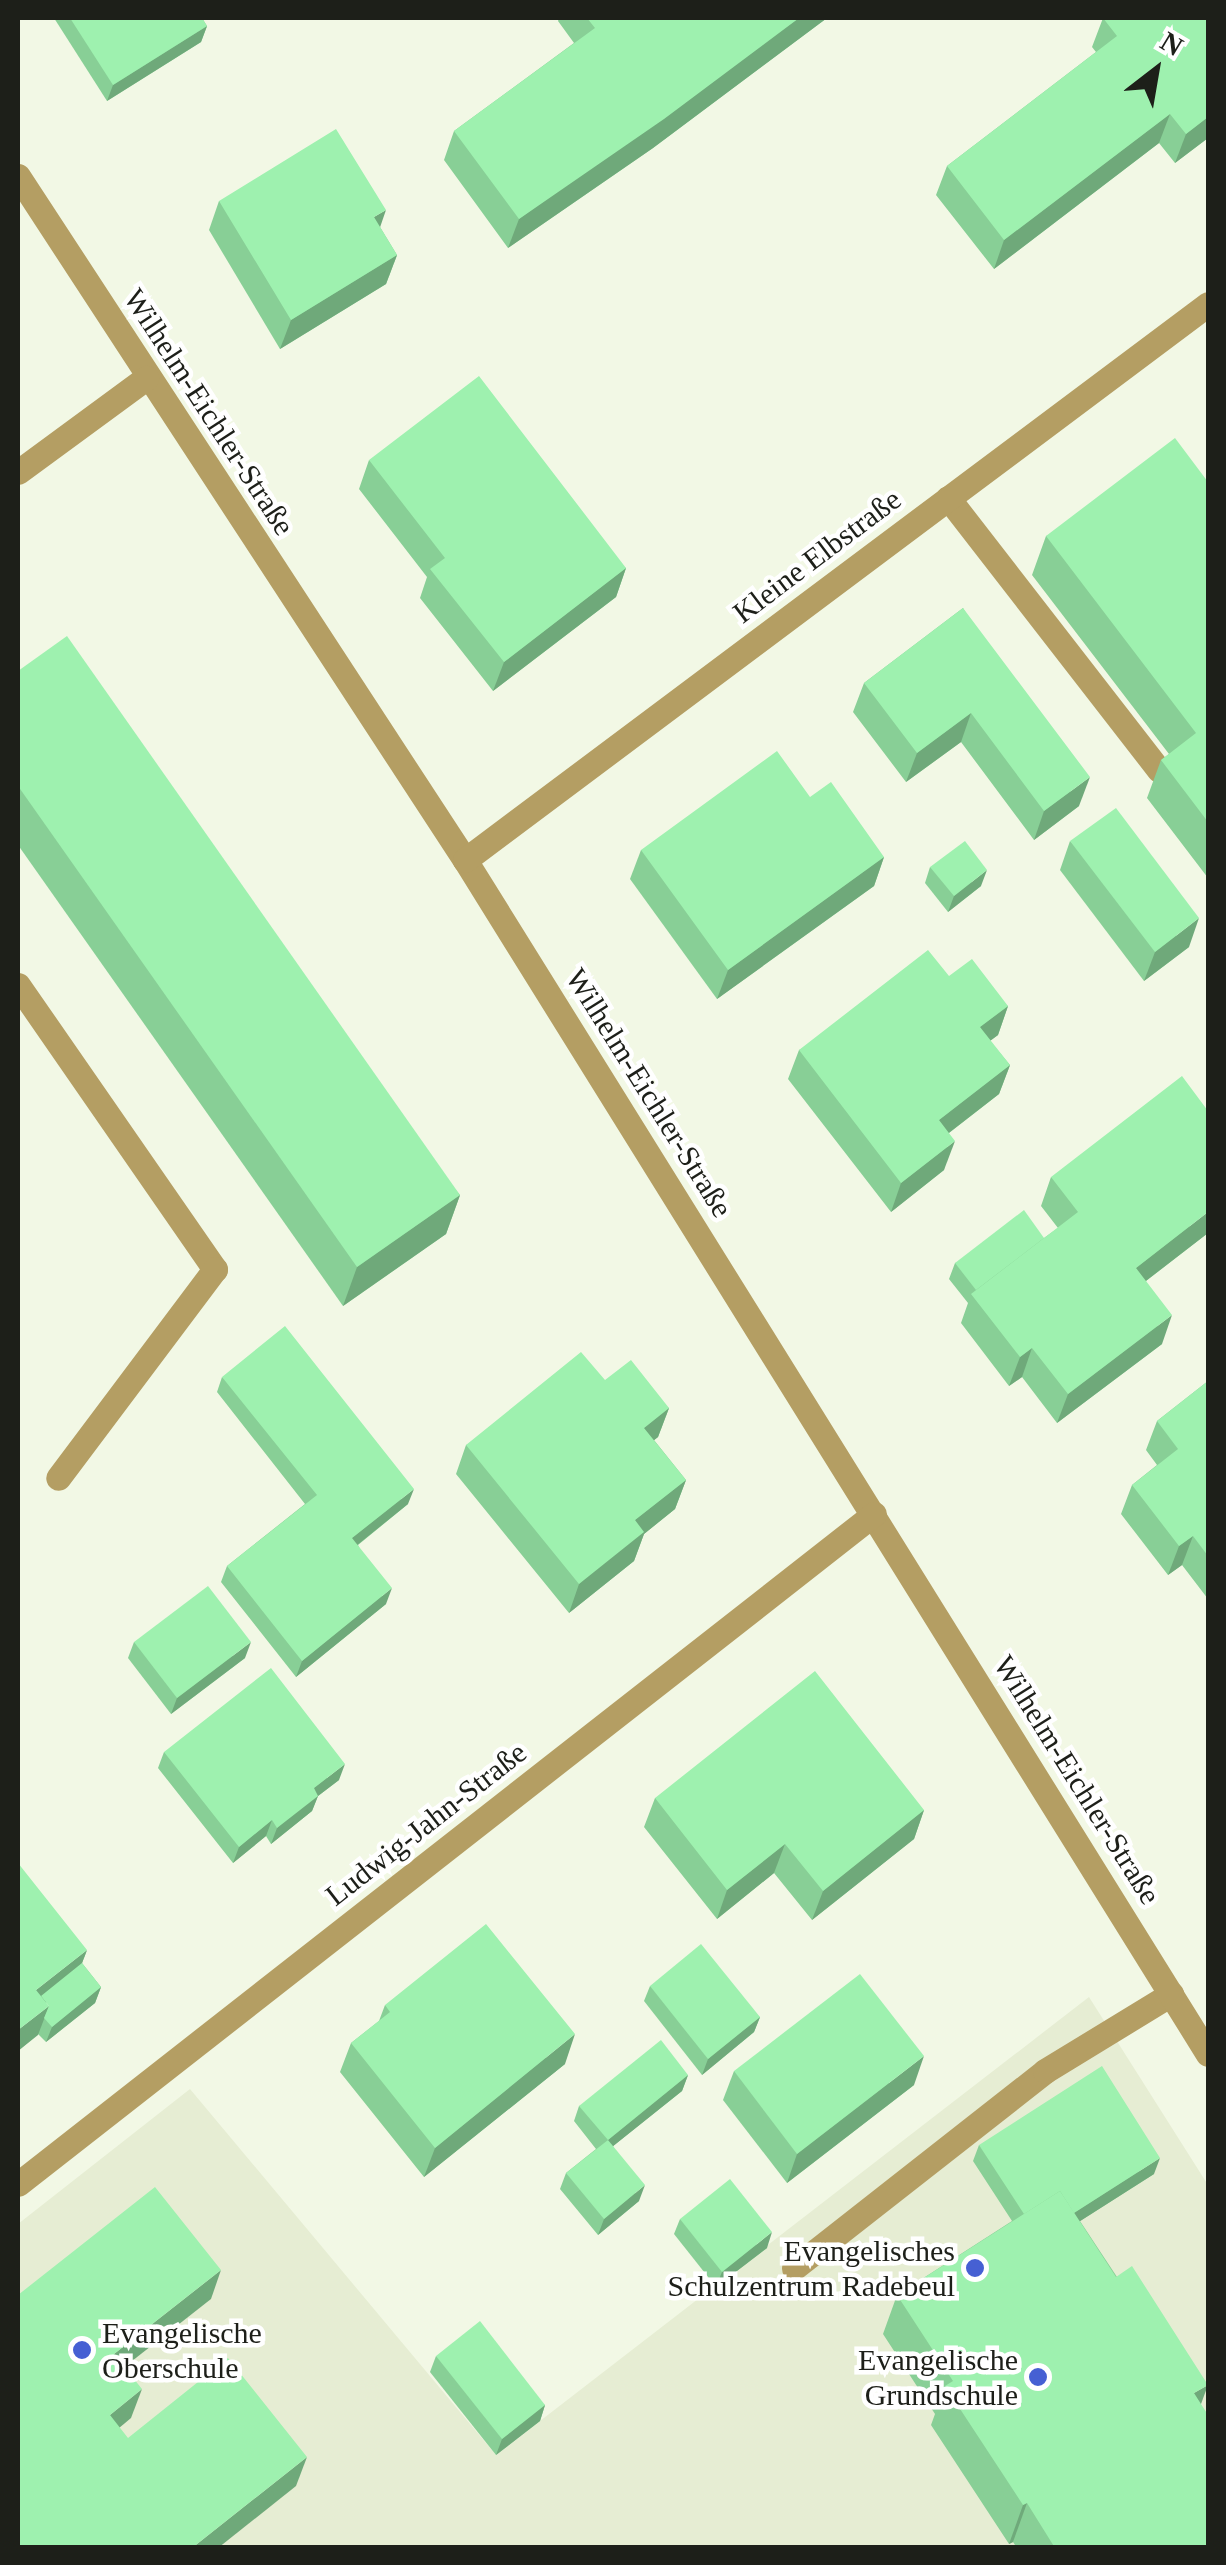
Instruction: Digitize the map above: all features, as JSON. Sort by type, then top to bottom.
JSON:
[{"type":"street","name":"Wilhelm-Eichler-Straße","points":[[18,176],[146,378],[466,860],[1208,2054]]},
{"type":"street","name":"Kleine Elbstraße","points":[[466,860],[1208,304]]},
{"type":"street","points":[[18,472],[146,378]]},
{"type":"street","points":[[948,498],[1159,770]]},
{"type":"street","points":[[18,986],[215,1269],[58,1478]]},
{"type":"street","name":"Ludwig-Jahn-Straße","points":[[18,2184],[874,1514]]},
{"type":"street","points":[[794,2268],[1046,2071],[1171,1994]]},
{"type":"shaded area","name":"Evangelisches Schulzentrum Radebeul","points":[[1089,1997],[1208,2185],[1208,2547],[18,2548],[18,2224],[190,2089],[496,2455]]},
{"type":"building","points":[[70,18],[202,18],[207,26],[113,85]]},
{"type":"building","points":[[587,18],[799,18],[664,119],[519,219],[454,131],[595,28]]},
{"type":"building","points":[[1103,18],[1208,18],[1208,117],[1186,134],[1170,114],[1004,240],[947,166],[1117,36]]},
{"type":"building","points":[[336,129],[386,210],[374,217],[397,255],[291,320],[219,201]]},
{"type":"building","points":[[479,376],[626,568],[504,662],[430,569],[445,558],[369,460]]},
{"type":"building","points":[[1175,438],[1208,482],[1208,822],[1161,760],[1196,733],[1046,536]]},
{"type":"building","points":[[963,608],[1090,777],[1044,811],[971,713],[917,753],[864,683]]},
{"type":"building","points":[[67,636],[460,1195],[357,1267],[18,786],[18,671]]},
{"type":"building","points":[[777,751],[810,797],[831,782],[884,857],[728,970],[641,850]]},
{"type":"building","points":[[1116,808],[1199,918],[1155,952],[1070,841]]},
{"type":"building","points":[[965,841],[987,870],[954,896],[930,867]]},
{"type":"building","points":[[928,950],[949,976],[972,959],[1008,1006],[980,1027],[1010,1065],[939,1120],[955,1141],[901,1183],[799,1050]]},
{"type":"building","points":[[1182,1076],[1208,1111],[1208,1212],[1136,1268],[1172,1315],[1068,1394],[1032,1348],[1020,1357],[971,1294],[1078,1212],[1051,1177]]},
{"type":"building","points":[[1024,1210],[1044,1238],[976,1290],[955,1263]]},
{"type":"building","points":[[285,1326],[414,1489],[352,1538],[392,1588],[302,1661],[227,1566],[317,1495],[222,1377]]},
{"type":"building","points":[[581,1352],[605,1380],[631,1360],[669,1408],[644,1428],[686,1480],[635,1520],[644,1532],[579,1584],[466,1445]]},
{"type":"building","points":[[1208,1381],[1208,1556],[1193,1536],[1179,1546],[1132,1485],[1178,1449],[1157,1421]]},
{"type":"building","points":[[208,1586],[251,1642],[177,1698],[134,1642]]},
{"type":"building","points":[[271,1668],[345,1764],[314,1788],[318,1796],[277,1828],[272,1820],[239,1847],[164,1752]]},
{"type":"building","points":[[815,1671],[924,1810],[823,1891],[785,1844],[727,1890],[655,1798]]},
{"type":"building","points":[[18,1863],[87,1950],[36,1990],[49,2006],[18,2030]]},
{"type":"building","points":[[486,1924],[575,2034],[435,2148],[351,2043],[390,2012],[385,2005]]},
{"type":"building","points":[[701,1944],[760,2017],[708,2059],[650,1986]]},
{"type":"building","points":[[82,1963],[101,1987],[52,2027],[44,2018],[49,2006],[41,1996]]},
{"type":"building","points":[[860,1974],[924,2056],[797,2154],[734,2071]]},
{"type":"building","points":[[661,2040],[688,2075],[608,2140],[579,2106]]},
{"type":"building","points":[[1102,2066],[1160,2158],[1074,2213],[1060,2191],[1024,2214],[979,2145]]},
{"type":"building","points":[[608,2140],[645,2185],[604,2219],[566,2173]]},
{"type":"building","points":[[730,2179],[772,2232],[722,2272],[680,2219]]},
{"type":"building","name":"Evangelische Oberschule","points":[[155,2187],[221,2270],[114,2354],[142,2389],[110,2415],[128,2438],[228,2358],[307,2457],[192,2548],[18,2548],[18,2295]]},
{"type":"building","name":"Evangelische Grundschule","points":[[1060,2191],[1116,2277],[1132,2266],[1208,2385],[1194,2393],[1208,2415],[1208,2548],[1055,2548],[945,2386],[953,2381],[897,2295]]},
{"type":"building","points":[[480,2321],[545,2405],[502,2439],[436,2356]]},
{"type":"place","name":"Evangelisches Schulzentrum Radebeul","points":[[975,2268]]},
{"type":"place","name":"Evangelische Oberschule","points":[[82,2350]]},
{"type":"place","name":"Evangelische Grundschule","points":[[1038,2377]]}]
